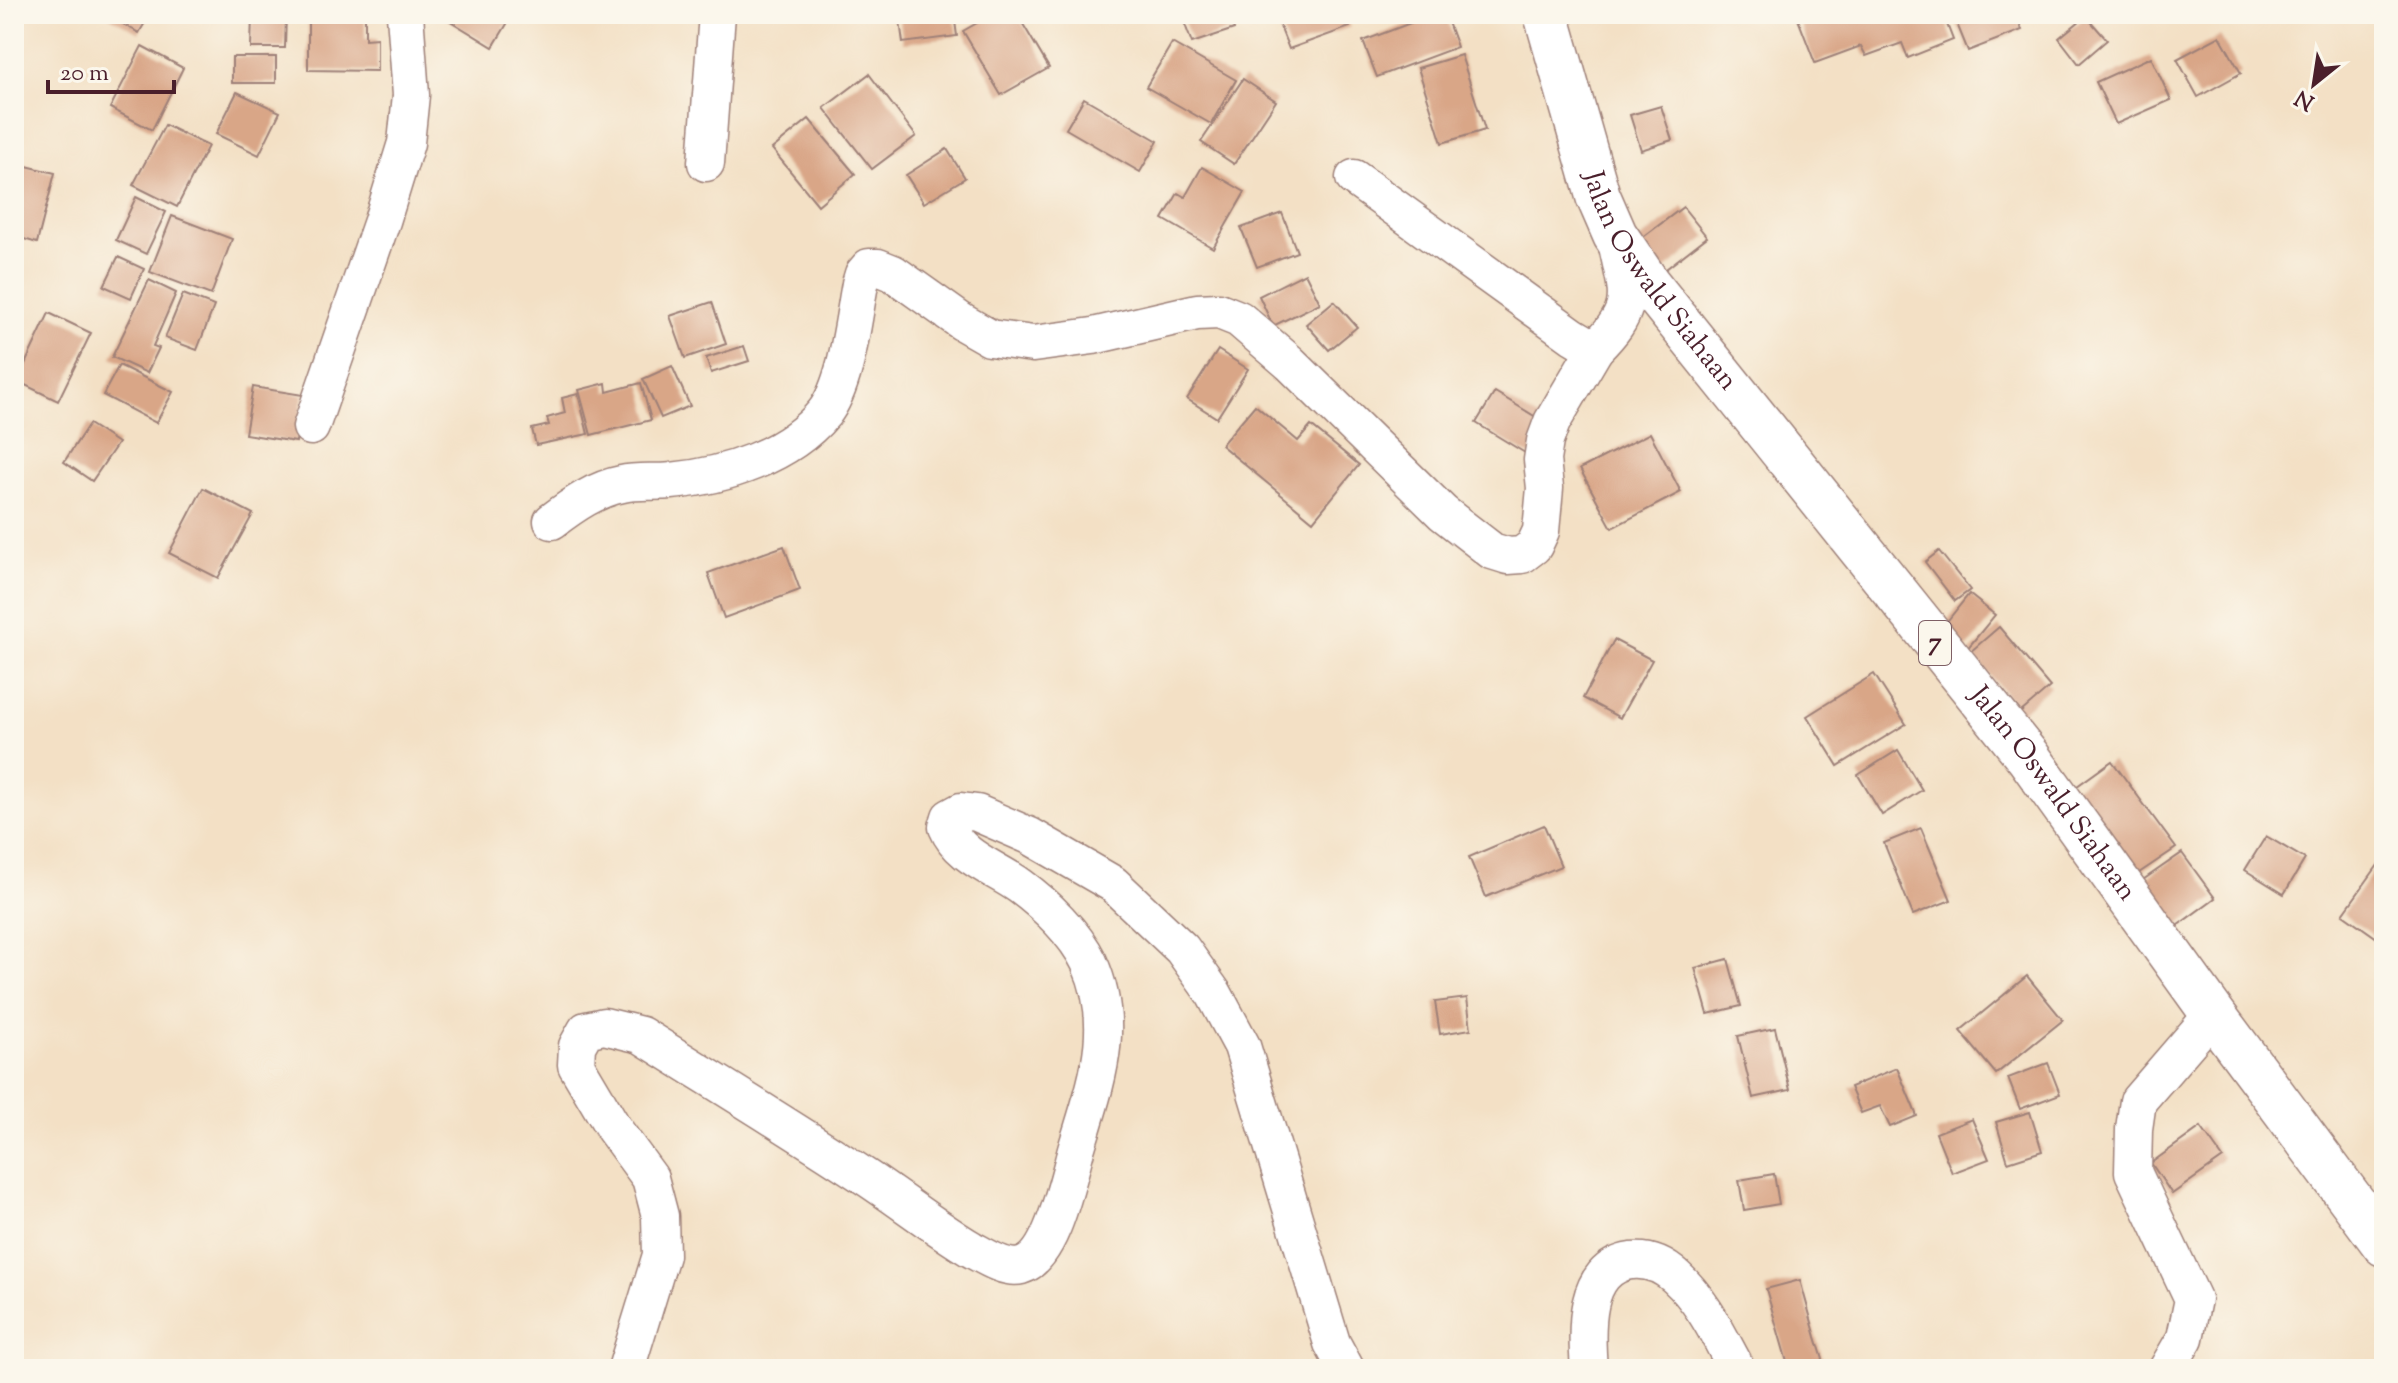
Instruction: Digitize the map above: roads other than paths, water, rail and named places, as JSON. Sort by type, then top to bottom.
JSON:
[{"type":"highway","name":"Jalan Oswald Siahaan","points":[[1546,14],[1598,196],[1615,235],[1648,284],[2028,757],[2384,1244]]},
{"type":"street","points":[[311,427],[406,143],[411,95],[405,14]]},
{"type":"street","points":[[706,163],[717,14]]},
{"type":"street","points":[[1354,178],[1595,349]]},
{"type":"street","points":[[552,521],[580,500],[622,484],[674,481],[740,467],[786,447],[825,412],[839,381],[863,274],[869,267],[878,267],[893,273],[990,338],[1033,344],[1093,336],[1197,312],[1219,311],[1239,319],[1290,363],[1443,513],[1492,551],[1508,556],[1522,555],[1534,546],[1541,531],[1545,488],[1542,460],[1552,422],[1595,349],[1616,328],[1628,300],[1615,235]]},
{"type":"street","points":[[626,1369],[661,1255],[660,1216],[650,1178],[614,1129],[576,1065],[577,1046],[586,1030],[604,1026],[641,1035],[862,1175],[970,1248],[1000,1264],[1018,1267],[1032,1262],[1043,1247],[1060,1208],[1103,1057],[1105,1018],[1088,961],[1066,928],[1022,888],[961,849],[951,839],[947,827],[950,817],[961,811],[977,813],[1030,836],[1113,884],[1182,949],[1214,994],[1242,1046],[1332,1343],[1346,1369]]},
{"type":"street","points":[[2167,1369],[2185,1338],[2193,1299],[2133,1172],[2134,1129],[2138,1101],[2213,1014]]},
{"type":"street","points":[[1589,1369],[1586,1335],[1595,1289],[1609,1269],[1628,1261],[1646,1260],[1663,1266],[1702,1306],[1737,1369]]}]
